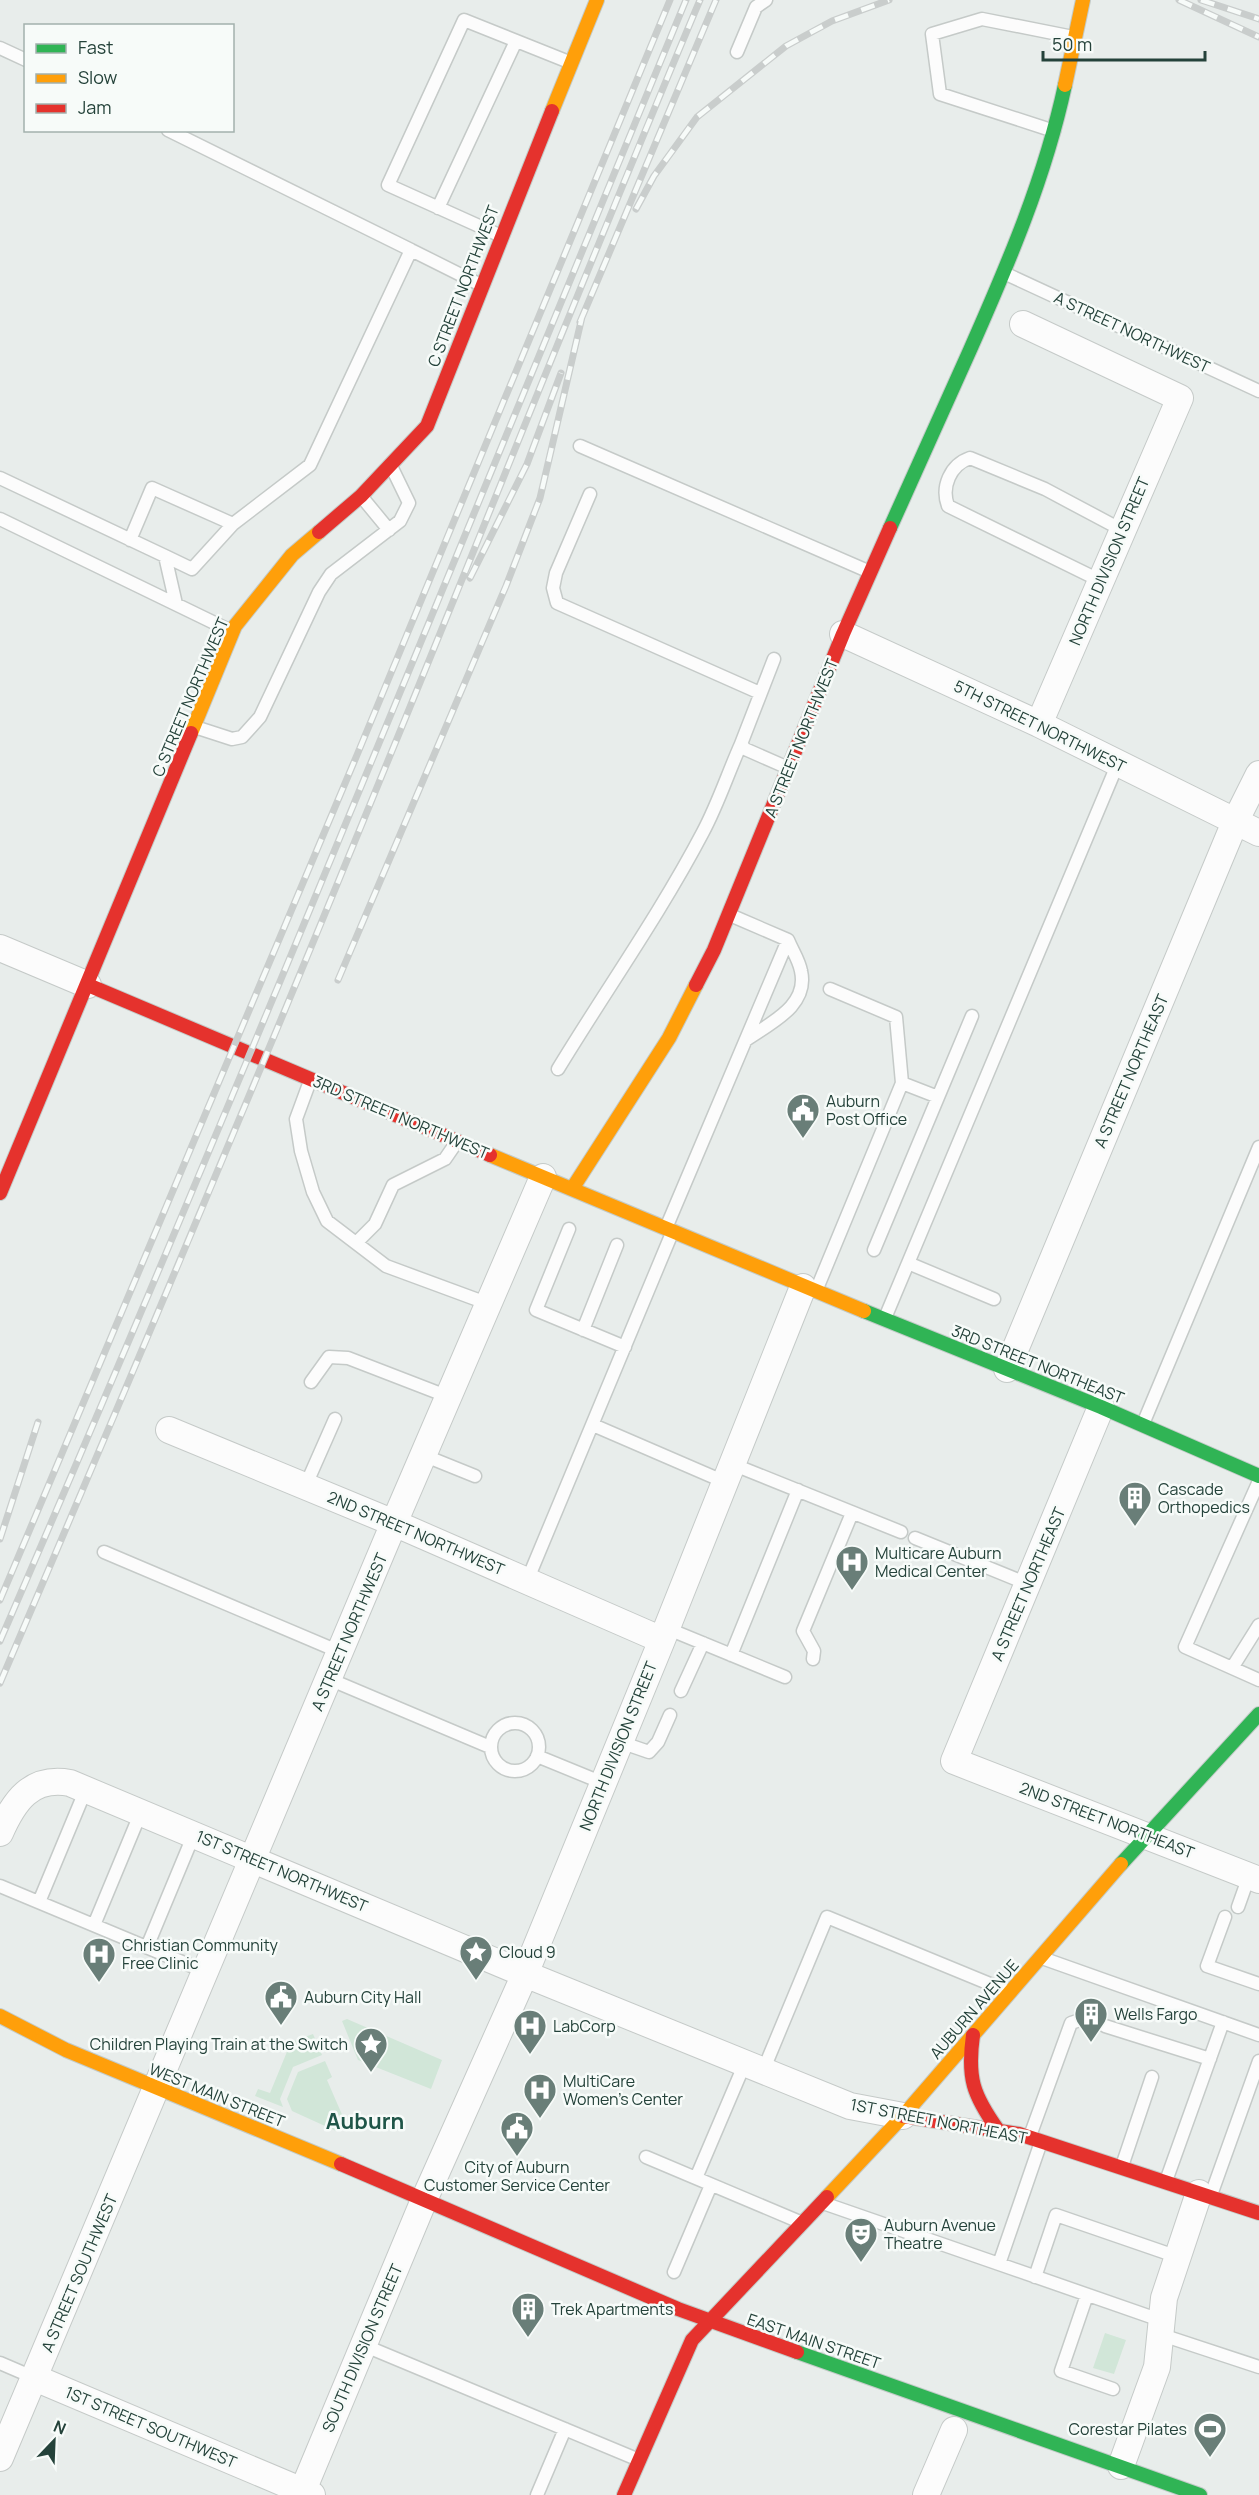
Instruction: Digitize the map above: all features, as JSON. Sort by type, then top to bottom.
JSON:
[{"type":"street","name":"C STREET NORTHWEST","points":[[0,1193],[88,985],[232,632],[292,555],[361,496],[426,426],[597,0]]},
{"type":"street","name":"A STREET NORTHWEST","points":[[572,1189],[669,1038],[714,950],[843,634],[1004,273],[1026,218],[1054,131],[1083,0]]},
{"type":"street","name":"NORTH DIVISION STREET","points":[[1023,324],[1180,398],[1039,724]]},
{"type":"street","name":"5TH STREET NORTHWEST","points":[[843,634],[1039,724],[1259,833]]},
{"type":"street","name":"A STREET NORTHEAST","points":[[1007,1369],[1235,822],[1259,774]]},
{"type":"street","name":"3RD STREET NORTHWEST","points":[[0,948],[809,1290]]},
{"type":"street","name":"A STREET NORTHWEST","points":[[158,2088],[394,1523],[543,1177]]},
{"type":"street","name":"NORTH DIVISION STREET","points":[[424,2200],[525,1974],[728,1473],[809,1290]]},
{"type":"street","name":"3RD STREET NORTHEAST","points":[[809,1290],[1101,1407],[1259,1476]]},
{"type":"street","name":"A STREET NORTHEAST","points":[[954,1761],[1101,1407]]},
{"type":"street","name":"2ND STREET NORTHWEST","points":[[169,1430],[527,1581],[664,1634]]},
{"type":"street","name":"AUBURN AVENUE","points":[[624,2495],[692,2340],[903,2116],[1146,1836],[1259,1714]]},
{"type":"street","name":"2ND STREET NORTHEAST","points":[[954,1761],[1254,1878]]},
{"type":"street","name":"1ST STREET NORTHWEST","points":[[0,1833],[20,1799],[36,1785],[61,1781],[86,1789],[254,1858],[525,1974]]},
{"type":"street","name":"1ST STREET NORTHEAST","points":[[525,1974],[850,2106],[998,2130],[1036,2139],[1259,2212]]},
{"type":"street","name":"WEST MAIN STREET","points":[[0,2016],[66,2050],[424,2200]]},
{"type":"street","points":[[973,2035],[968,2073],[972,2089],[980,2105],[998,2130]]},
{"type":"street","name":"A STREET SOUTHWEST","points":[[0,2458],[158,2088]]},
{"type":"street","points":[[1121,2466],[1157,2367],[1164,2298],[1178,2257],[1205,2194]]},
{"type":"street","name":"EAST MAIN STREET","points":[[424,2200],[708,2321],[1200,2495]]},
{"type":"street","name":"SOUTH DIVISION STREET","points":[[305,2494],[363,2345],[424,2200]]},
{"type":"street","name":"1ST STREET SOUTHWEST","points":[[34,2378],[305,2494]]},
{"type":"street","points":[[926,2495],[954,2430]]},
{"type":"lane","points":[[737,52],[756,7],[766,0]]},
{"type":"lane","points":[[1054,131],[940,94],[932,34],[982,19],[1074,37]]},
{"type":"lane","points":[[501,235],[388,185],[464,20],[572,63]]},
{"type":"lane","points":[[438,208],[516,41]]},
{"type":"lane","points":[[0,48],[24,59]]},
{"type":"lane","points":[[172,132],[481,285]]},
{"type":"lane","points":[[0,478],[192,569],[233,524],[310,465],[411,250]]},
{"type":"lane","name":"A STREET NORTHWEST","points":[[1004,273],[1259,391]]},
{"type":"lane","points":[[580,446],[871,573]]},
{"type":"lane","points":[[1101,580],[948,506],[945,498],[947,478],[960,461],[970,458],[1045,489],[1122,530]]},
{"type":"lane","points":[[194,727],[232,739],[242,737],[260,717],[319,592],[331,574],[400,521],[409,503],[391,465]]},
{"type":"lane","points":[[130,540],[152,488],[233,524]]},
{"type":"lane","points":[[590,494],[555,573],[553,588],[557,603],[760,693]]},
{"type":"lane","points":[[361,496],[389,530]]},
{"type":"lane","points":[[0,519],[232,632]]},
{"type":"lane","points":[[165,556],[176,604]]},
{"type":"lane","points":[[558,1069],[605,991],[637,947],[704,830],[774,659]]},
{"type":"lane","points":[[741,744],[745,749],[788,769]]},
{"type":"lane","points":[[884,1320],[1118,764]]},
{"type":"lane","points":[[729,915],[788,940],[801,970],[799,996],[793,1006],[745,1041]]},
{"type":"lane","points":[[527,1581],[625,1347],[669,1230],[788,940]]},
{"type":"lane","points":[[809,1290],[902,1083],[896,1017],[830,988]]},
{"type":"lane","points":[[874,1250],[972,1016]]},
{"type":"lane","points":[[311,1079],[296,1119],[301,1151],[312,1192],[327,1221],[386,1266],[489,1304]]},
{"type":"lane","points":[[902,1083],[938,1097]]},
{"type":"lane","points":[[357,1242],[375,1224],[393,1185],[445,1159],[458,1141]]},
{"type":"lane","points":[[1142,1425],[1259,1147]]},
{"type":"lane","points":[[569,1229],[536,1310],[625,1347]]},
{"type":"lane","points":[[583,1330],[617,1245]]},
{"type":"lane","points":[[908,1263],[994,1299]]},
{"type":"lane","points":[[311,1382],[329,1357],[348,1358],[449,1397]]},
{"type":"lane","points":[[305,1486],[335,1419]]},
{"type":"lane","points":[[592,1425],[728,1473],[798,1490],[901,1532]]},
{"type":"lane","points":[[423,1455],[475,1476]]},
{"type":"lane","points":[[1259,1481],[1185,1647],[1259,1680]]},
{"type":"lane","points":[[731,1654],[798,1490]]},
{"type":"lane","points":[[813,1659],[814,1651],[803,1631],[852,1513]]},
{"type":"lane","points":[[915,1538],[1028,1584]]},
{"type":"lane","points":[[104,1552],[340,1652]]},
{"type":"lane","points":[[1232,1668],[1259,1625]]},
{"type":"lane","points":[[664,1634],[703,1643],[785,1677]]},
{"type":"lane","points":[[681,1691],[703,1643]]},
{"type":"lane","points":[[329,1678],[490,1747]]},
{"type":"lane","points":[[620,1742],[649,1752],[658,1742],[669,1715]]},
{"type":"lane","points":[[511,1722],[529,1727],[536,1734],[539,1743],[537,1756],[528,1768],[519,1771],[509,1771],[500,1767],[494,1760],[490,1747],[495,1733],[501,1726],[511,1722]]},
{"type":"lane","points":[[1244,1731],[1259,1736]]},
{"type":"lane","points":[[537,1756],[603,1783]]},
{"type":"lane","points":[[39,1902],[86,1789]]},
{"type":"lane","points":[[94,1925],[141,1812]]},
{"type":"lane","points":[[147,1947],[194,1834]]},
{"type":"lane","points":[[1238,1907],[1254,1878]]},
{"type":"lane","points":[[0,1886],[206,1972]]},
{"type":"lane","points":[[696,2178],[754,2067],[827,1917],[1011,1993]]},
{"type":"lane","points":[[1225,1917],[1207,1966],[1259,1984]]},
{"type":"lane","points":[[1042,1958],[1202,2010],[1223,2022],[1258,2031]]},
{"type":"lane","points":[[999,2264],[1071,2023],[1083,2019]]},
{"type":"lane","points":[[1166,2181],[1223,2022]]},
{"type":"lane","points":[[1105,2026],[1210,2059]]},
{"type":"lane","points":[[1205,2194],[1259,2061]]},
{"type":"lane","points":[[1122,2166],[1152,2077]]},
{"type":"lane","points":[[646,2157],[803,2223]]},
{"type":"lane","points":[[674,2272],[711,2185]]},
{"type":"lane","points":[[822,2203],[1087,2295],[1161,2328],[1259,2367]]},
{"type":"lane","points":[[1035,2277],[1056,2215],[1178,2257]]},
{"type":"lane","points":[[1087,2295],[1061,2371],[1113,2389]]},
{"type":"lane","points":[[363,2345],[639,2460]]},
{"type":"lane","name":"1ST STREET SOUTHWEST","points":[[0,2363],[34,2378]]},
{"type":"lane","points":[[537,2495],[565,2429]]},
{"type":"green space","points":[[347,2019],[442,2060],[431,2089],[358,2060],[342,2021]]},
{"type":"green space","points":[[313,2034],[322,2055],[293,2067],[280,2099],[283,2107],[255,2096],[258,2089],[270,2093],[291,2042]]},
{"type":"green space","points":[[325,2061],[332,2077],[327,2080],[347,2126],[336,2131],[292,2111],[287,2099],[298,2072]]},
{"type":"green space","points":[[1105,2333],[1126,2340],[1114,2374],[1093,2368]]},
{"type":"railway","points":[[0,1600],[357,755],[670,0]]},
{"type":"railway","points":[[0,1641],[261,1027],[686,0]]},
{"type":"railway","points":[[0,1683],[292,994],[700,0]]},
{"type":"railway","points":[[580,322],[716,0]]},
{"type":"railway","points":[[636,209],[654,176],[697,117],[786,46],[832,21],[889,0]]},
{"type":"railway","points":[[1179,0],[1259,37]]},
{"type":"railway","points":[[1201,0],[1259,19]]},
{"type":"railway","points":[[338,980],[506,586],[540,498],[582,317]]},
{"type":"railway","points":[[470,578],[527,464],[561,373]]},
{"type":"railway","points":[[0,1539],[38,1422]]},
{"type":"traffic: fast","points":[[890,528],[1011,253],[1047,154],[1065,85]]},
{"type":"traffic: fast","points":[[864,1311],[1101,1407],[1259,1476]]},
{"type":"traffic: fast","points":[[1121,1864],[1259,1714]]},
{"type":"traffic: fast","points":[[797,2352],[1200,2495]]},
{"type":"traffic: slow","points":[[552,111],[597,0]]},
{"type":"traffic: slow","points":[[1065,85],[1083,0]]},
{"type":"traffic: slow","points":[[191,733],[235,626],[292,555],[319,532]]},
{"type":"traffic: slow","points":[[572,1189],[669,1038],[696,985]]},
{"type":"traffic: slow","points":[[490,1155],[864,1311]]},
{"type":"traffic: slow","points":[[827,2197],[903,2116],[1121,1864]]},
{"type":"traffic: slow","points":[[0,2016],[66,2050],[341,2164]]},
{"type":"traffic: jam","points":[[319,532],[361,496],[427,426],[552,111]]},
{"type":"traffic: jam","points":[[696,985],[714,950],[843,634],[890,528]]},
{"type":"traffic: jam","points":[[0,1193],[191,733]]},
{"type":"traffic: jam","points":[[88,985],[490,1155]]},
{"type":"traffic: jam","points":[[973,2035],[971,2063],[974,2086],[998,2130]]},
{"type":"traffic: jam","points":[[903,2116],[1019,2134],[1259,2213]]},
{"type":"traffic: jam","points":[[341,2164],[678,2309],[797,2352]]},
{"type":"traffic: jam","points":[[624,2495],[692,2340],[827,2197]]},
{"type":"place","name":"Auburn Post Office","points":[[803,1139]]},
{"type":"place","name":"Cascade Orthopedics","points":[[1135,1527]]},
{"type":"place","name":"Multicare Auburn Medical Center","points":[[852,1591]]},
{"type":"place","name":"Cloud 9","points":[[476,1981]]},
{"type":"place","name":"Christian Community Free Clinic","points":[[99,1983]]},
{"type":"place","name":"Auburn City Hall","points":[[281,2026]]},
{"type":"place","name":"Wells Fargo","points":[[1091,2043]]},
{"type":"place","name":"LabCorp","points":[[530,2055]]},
{"type":"place","name":"Children Playing Train at the Switch","points":[[371,2073]]},
{"type":"place","name":"MultiCare Women's Center","points":[[540,2119]]},
{"type":"place","name":"City of Auburn Customer Service Center","points":[[517,2157]]},
{"type":"place","name":"Auburn Avenue Theatre","points":[[861,2263]]},
{"type":"place","name":"Trek Apartments","points":[[528,2338]]},
{"type":"place","name":"Corestar Pilates","points":[[1210,2458]]},
{"type":"district","name":"Auburn","points":[[365,2121]]}]
